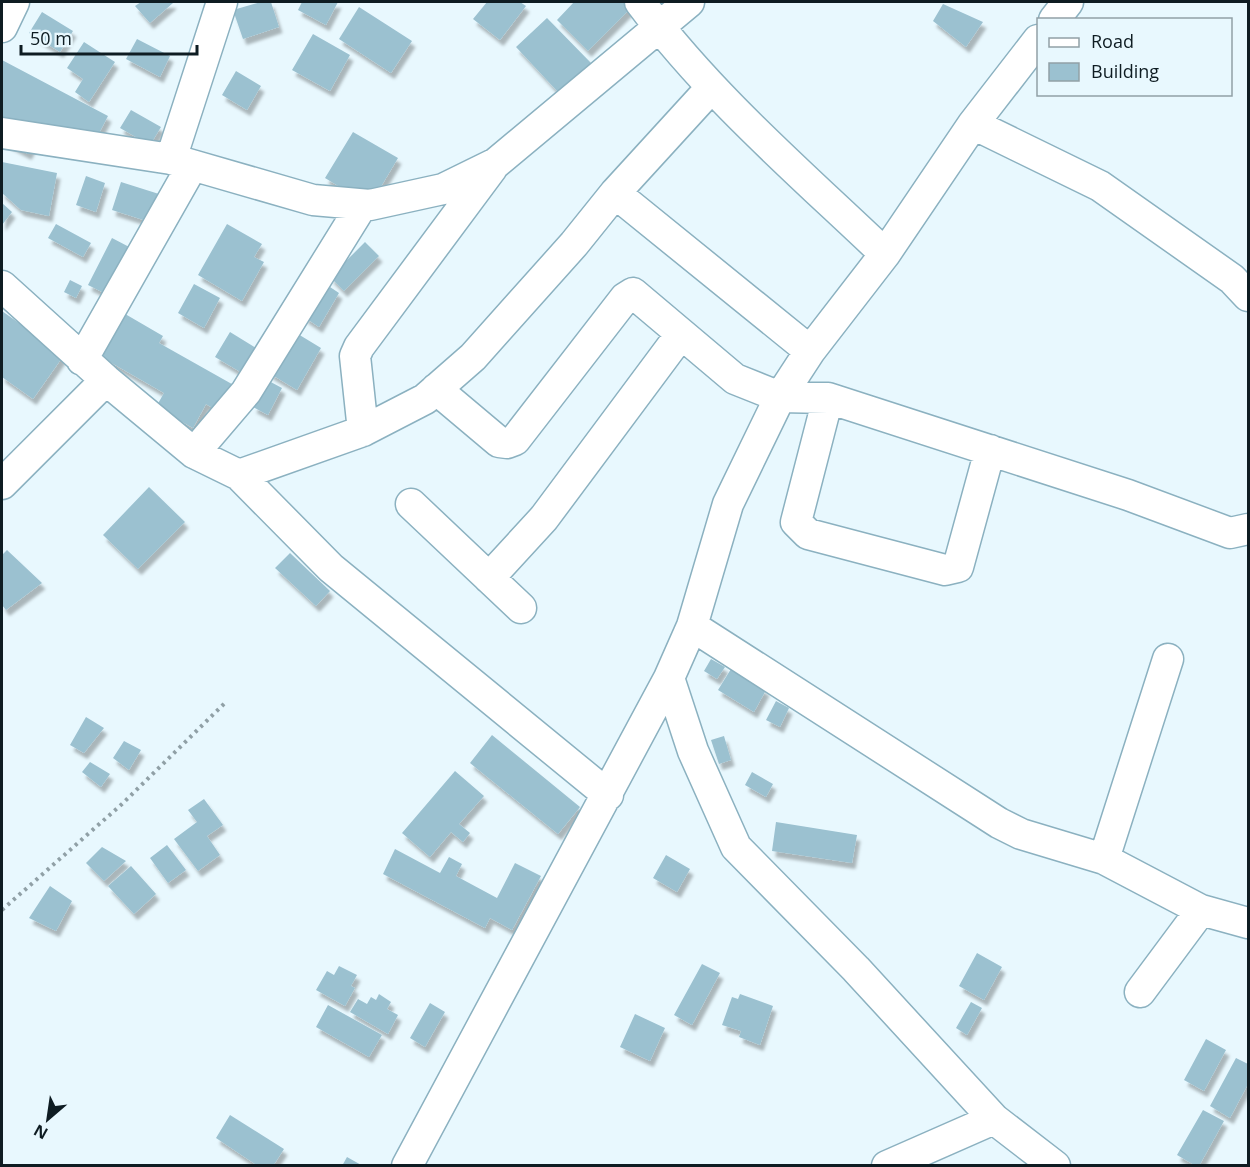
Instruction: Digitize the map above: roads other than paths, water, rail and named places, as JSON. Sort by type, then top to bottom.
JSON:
[{"type":"street","points":[[2,27],[14,2]]},
{"type":"street","points":[[82,360],[182,163],[222,2]]},
{"type":"street","points":[[640,2],[659,28],[711,88],[885,254]]},
{"type":"street","points":[[2,133],[182,163],[313,200],[362,205],[443,189],[496,163],[689,2]]},
{"type":"street","points":[[1056,18],[1068,2]]},
{"type":"street","points":[[407,1166],[669,678],[692,626],[728,504],[780,397],[810,351],[885,254],[973,124],[1037,41]]},
{"type":"street","points":[[239,475],[363,431],[425,399],[473,357],[615,193],[711,88]]},
{"type":"street","points":[[973,124],[1100,186],[1232,279],[1248,296]]},
{"type":"street","points":[[363,431],[355,356],[359,347],[496,163]]},
{"type":"street","points":[[615,193],[810,351]]},
{"type":"street","points":[[194,453],[246,392],[362,205]]},
{"type":"street","points":[[2,286],[82,360],[194,453],[239,475],[331,568],[608,795]]},
{"type":"street","points":[[436,389],[499,442],[507,443],[515,440],[625,298],[633,293],[735,379],[780,397],[828,398],[1128,495],[1230,533],[1248,529]]},
{"type":"street","points":[[489,578],[544,518],[681,334]]},
{"type":"street","points":[[2,483],[106,380]]},
{"type":"street","points":[[828,398],[796,522],[808,534],[945,570],[958,567],[990,450]]},
{"type":"street","points":[[411,504],[521,608]]},
{"type":"street","points":[[692,626],[999,823],[1021,834],[1104,860],[1201,910],[1248,923]]},
{"type":"street","points":[[1104,860],[1168,659]]},
{"type":"street","points":[[669,678],[693,751],[736,847],[856,969],[994,1119],[1055,1166]]},
{"type":"street","points":[[1140,992],[1201,910]]},
{"type":"street","points":[[887,1166],[994,1119]]}]
